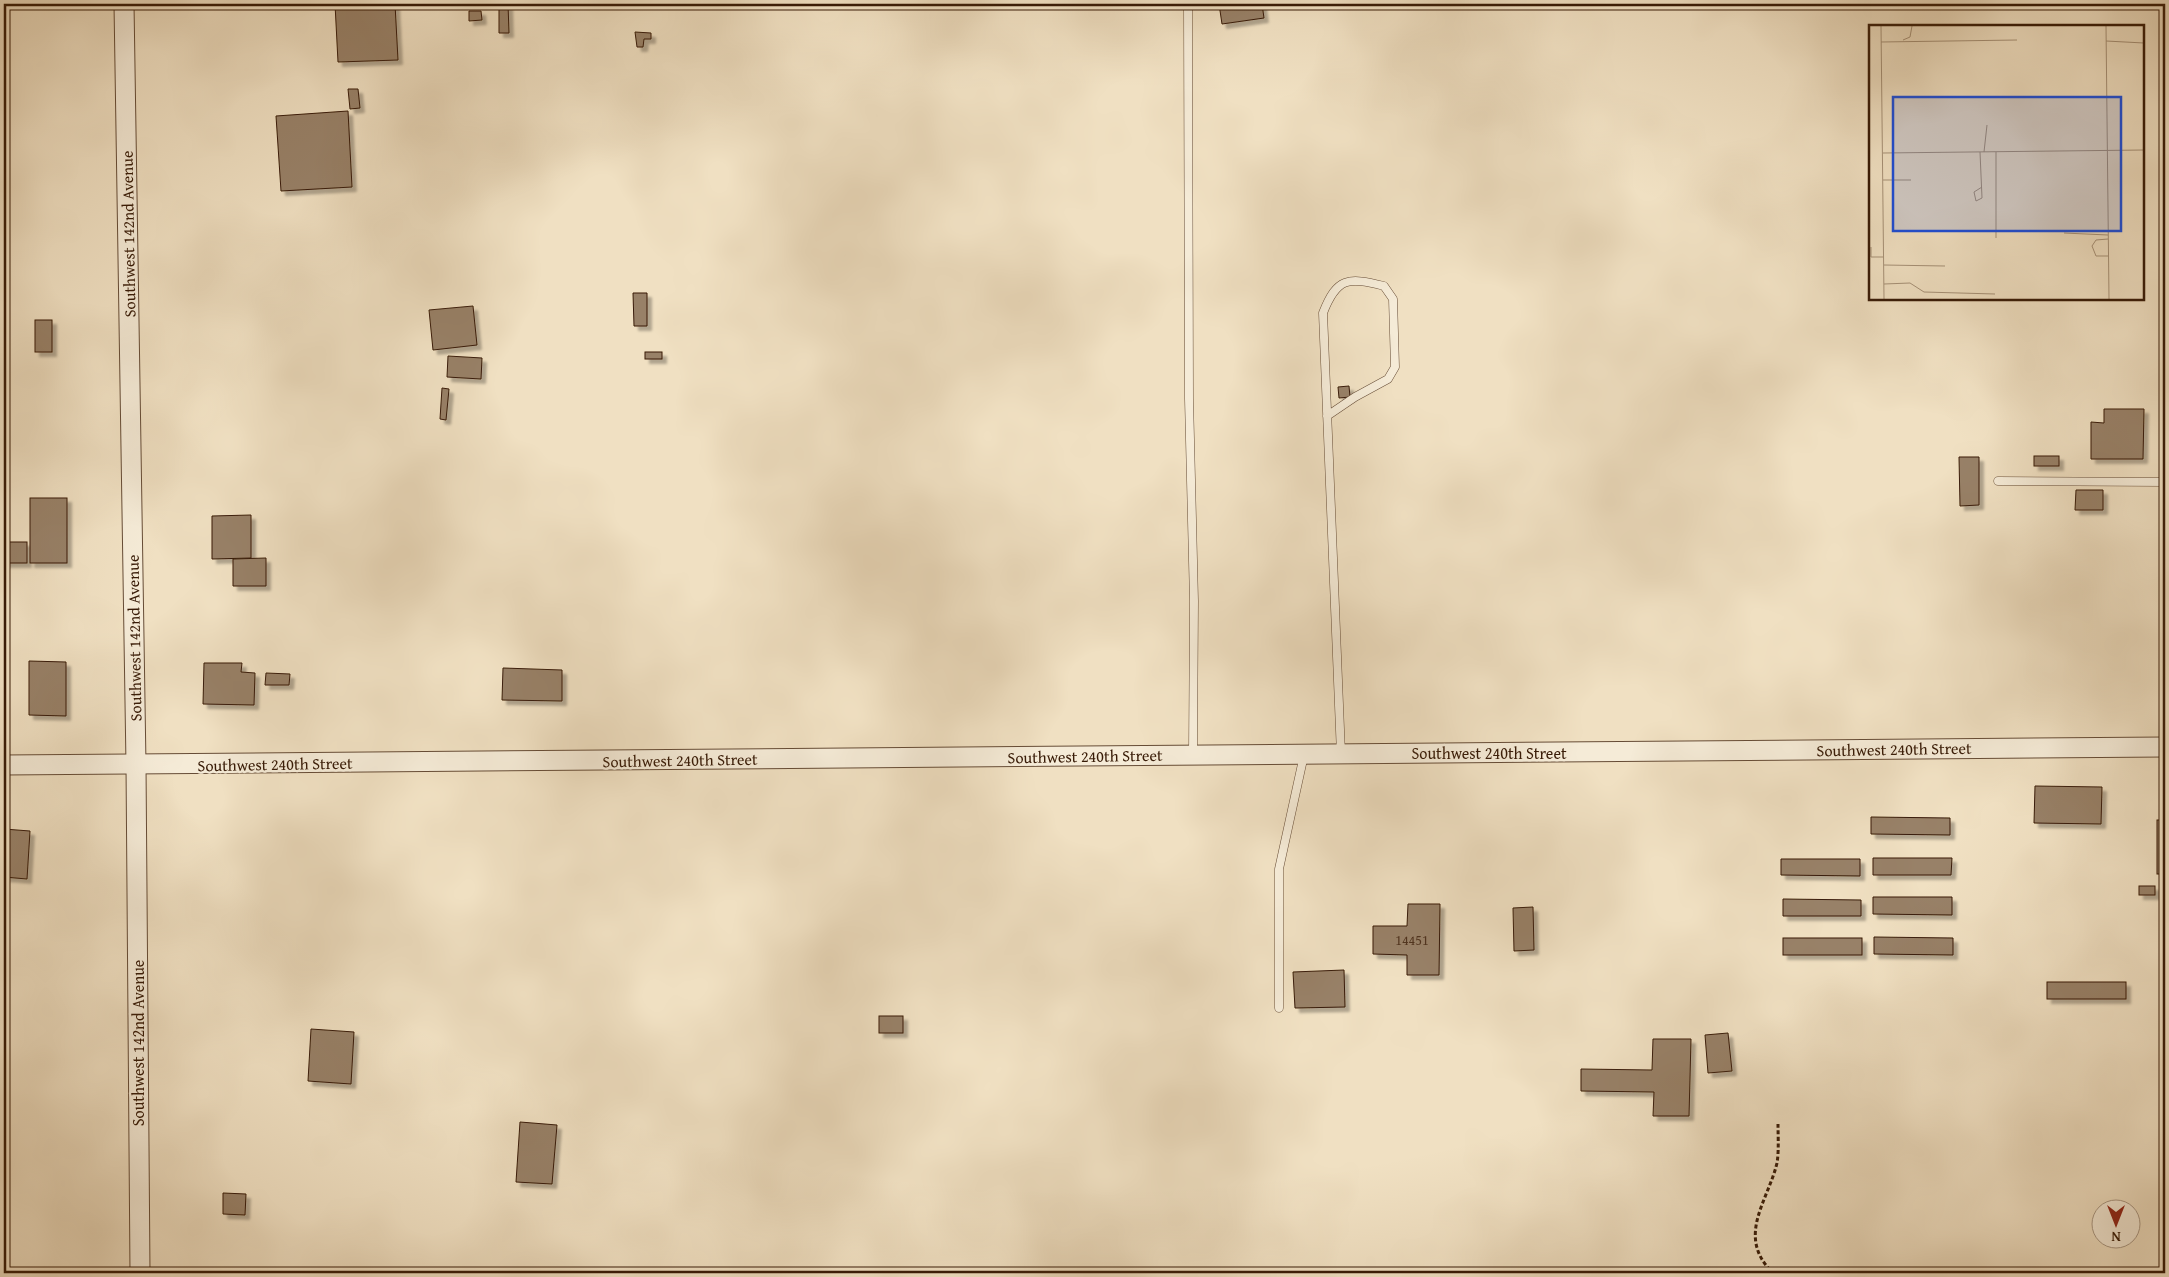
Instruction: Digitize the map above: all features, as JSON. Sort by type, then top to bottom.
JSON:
[{"type":"street","name":"Southwest 142nd Avenue","points":[[124,4],[136,765],[140,1273]]},
{"type":"street","name":"Southwest 240th Street","points":[[4,765],[2165,747]]},
{"type":"lane","points":[[1188,4],[1189,390],[1194,601],[1193,756]]},
{"type":"lane","points":[[1328,416],[1355,396],[1388,379],[1395,367],[1393,299],[1384,286],[1362,280],[1343,282],[1330,295],[1323,313],[1341,754]]},
{"type":"lane","points":[[1998,480],[2165,482]]},
{"type":"lane","points":[[1279,1008],[1279,868],[1304,754]]},
{"type":"path","points":[[1778,1124],[1777,1162],[1756,1220],[1755,1242],[1762,1262],[1772,1272],[1876,1273]]},
{"type":"building","points":[[335,4],[395,4],[398,60],[338,62]]},
{"type":"building","points":[[508,4],[509,33],[499,33],[499,5]]},
{"type":"building","points":[[1219,4],[1262,4],[1264,18],[1222,24]]},
{"type":"building","points":[[469,11],[481,11],[482,20],[469,21]]},
{"type":"building","points":[[635,32],[651,33],[651,39],[644,39],[643,47],[637,47]]},
{"type":"building","points":[[348,89],[358,89],[360,108],[350,109]]},
{"type":"building","points":[[348,111],[352,187],[281,191],[276,116]]},
{"type":"building","points":[[633,293],[647,293],[647,326],[634,326]]},
{"type":"building","points":[[473,306],[477,345],[433,350],[429,310]]},
{"type":"building","points":[[35,320],[52,320],[52,352],[35,352]]},
{"type":"building","points":[[645,352],[662,352],[662,359],[645,359]]},
{"type":"building","points":[[448,356],[482,358],[481,379],[447,377]]},
{"type":"building","points":[[1349,386],[1350,397],[1339,398],[1338,387]]},
{"type":"building","points":[[442,388],[449,389],[446,420],[440,419]]},
{"type":"building","points":[[2104,409],[2144,409],[2143,459],[2091,459],[2091,422],[2104,423]]},
{"type":"building","points":[[2034,456],[2059,456],[2059,466],[2034,466]]},
{"type":"building","points":[[1959,457],[1979,457],[1979,505],[1960,506]]},
{"type":"building","points":[[2076,490],[2103,490],[2103,510],[2075,510]]},
{"type":"building","points":[[30,498],[67,498],[67,563],[30,563]]},
{"type":"building","points":[[251,515],[251,558],[212,559],[212,516]]},
{"type":"building","points":[[4,542],[27,542],[27,563],[4,563]]},
{"type":"building","points":[[266,558],[266,586],[233,586],[233,559]]},
{"type":"building","points":[[29,661],[66,662],[66,716],[29,715]]},
{"type":"building","points":[[204,663],[242,663],[241,672],[255,673],[254,705],[203,704]]},
{"type":"building","points":[[503,668],[562,670],[562,701],[502,700]]},
{"type":"building","points":[[266,673],[290,674],[289,685],[265,685]]},
{"type":"building","points":[[2035,786],[2102,787],[2101,824],[2034,823]]},
{"type":"building","points":[[1871,817],[1950,818],[1950,835],[1871,834]]},
{"type":"building","points":[[2157,820],[2165,820],[2165,874],[2157,874]]},
{"type":"building","points":[[4,829],[30,831],[27,879],[4,877]]},
{"type":"building","points":[[1873,858],[1952,858],[1951,875],[1873,875]]},
{"type":"building","points":[[1781,859],[1860,859],[1860,876],[1781,875]]},
{"type":"building","points":[[2139,886],[2155,886],[2155,895],[2139,895]]},
{"type":"building","points":[[1873,897],[1952,897],[1952,915],[1873,914]]},
{"type":"building","points":[[1783,899],[1861,900],[1861,916],[1783,916]]},
{"type":"building","points":[[1408,904],[1440,904],[1439,975],[1407,975],[1407,955],[1373,954],[1373,926],[1407,926]]},
{"type":"building","points":[[1533,907],[1534,950],[1514,951],[1513,908]]},
{"type":"building","points":[[1874,937],[1953,938],[1953,955],[1874,954]]},
{"type":"building","points":[[1783,938],[1862,938],[1862,955],[1783,955]]},
{"type":"building","points":[[1344,970],[1345,1007],[1295,1008],[1293,972]]},
{"type":"building","points":[[2047,982],[2126,982],[2126,999],[2047,999]]},
{"type":"building","points":[[879,1016],[903,1016],[903,1033],[879,1033]]},
{"type":"building","points":[[311,1029],[354,1032],[351,1084],[308,1081]]},
{"type":"building","points":[[1728,1033],[1732,1071],[1708,1073],[1705,1035]]},
{"type":"building","points":[[1653,1039],[1691,1039],[1689,1116],[1653,1116],[1654,1092],[1581,1091],[1581,1069],[1652,1070]]},
{"type":"building","points":[[520,1122],[557,1125],[552,1184],[516,1182]]},
{"type":"building","points":[[223,1193],[246,1194],[245,1215],[223,1214]]}]
